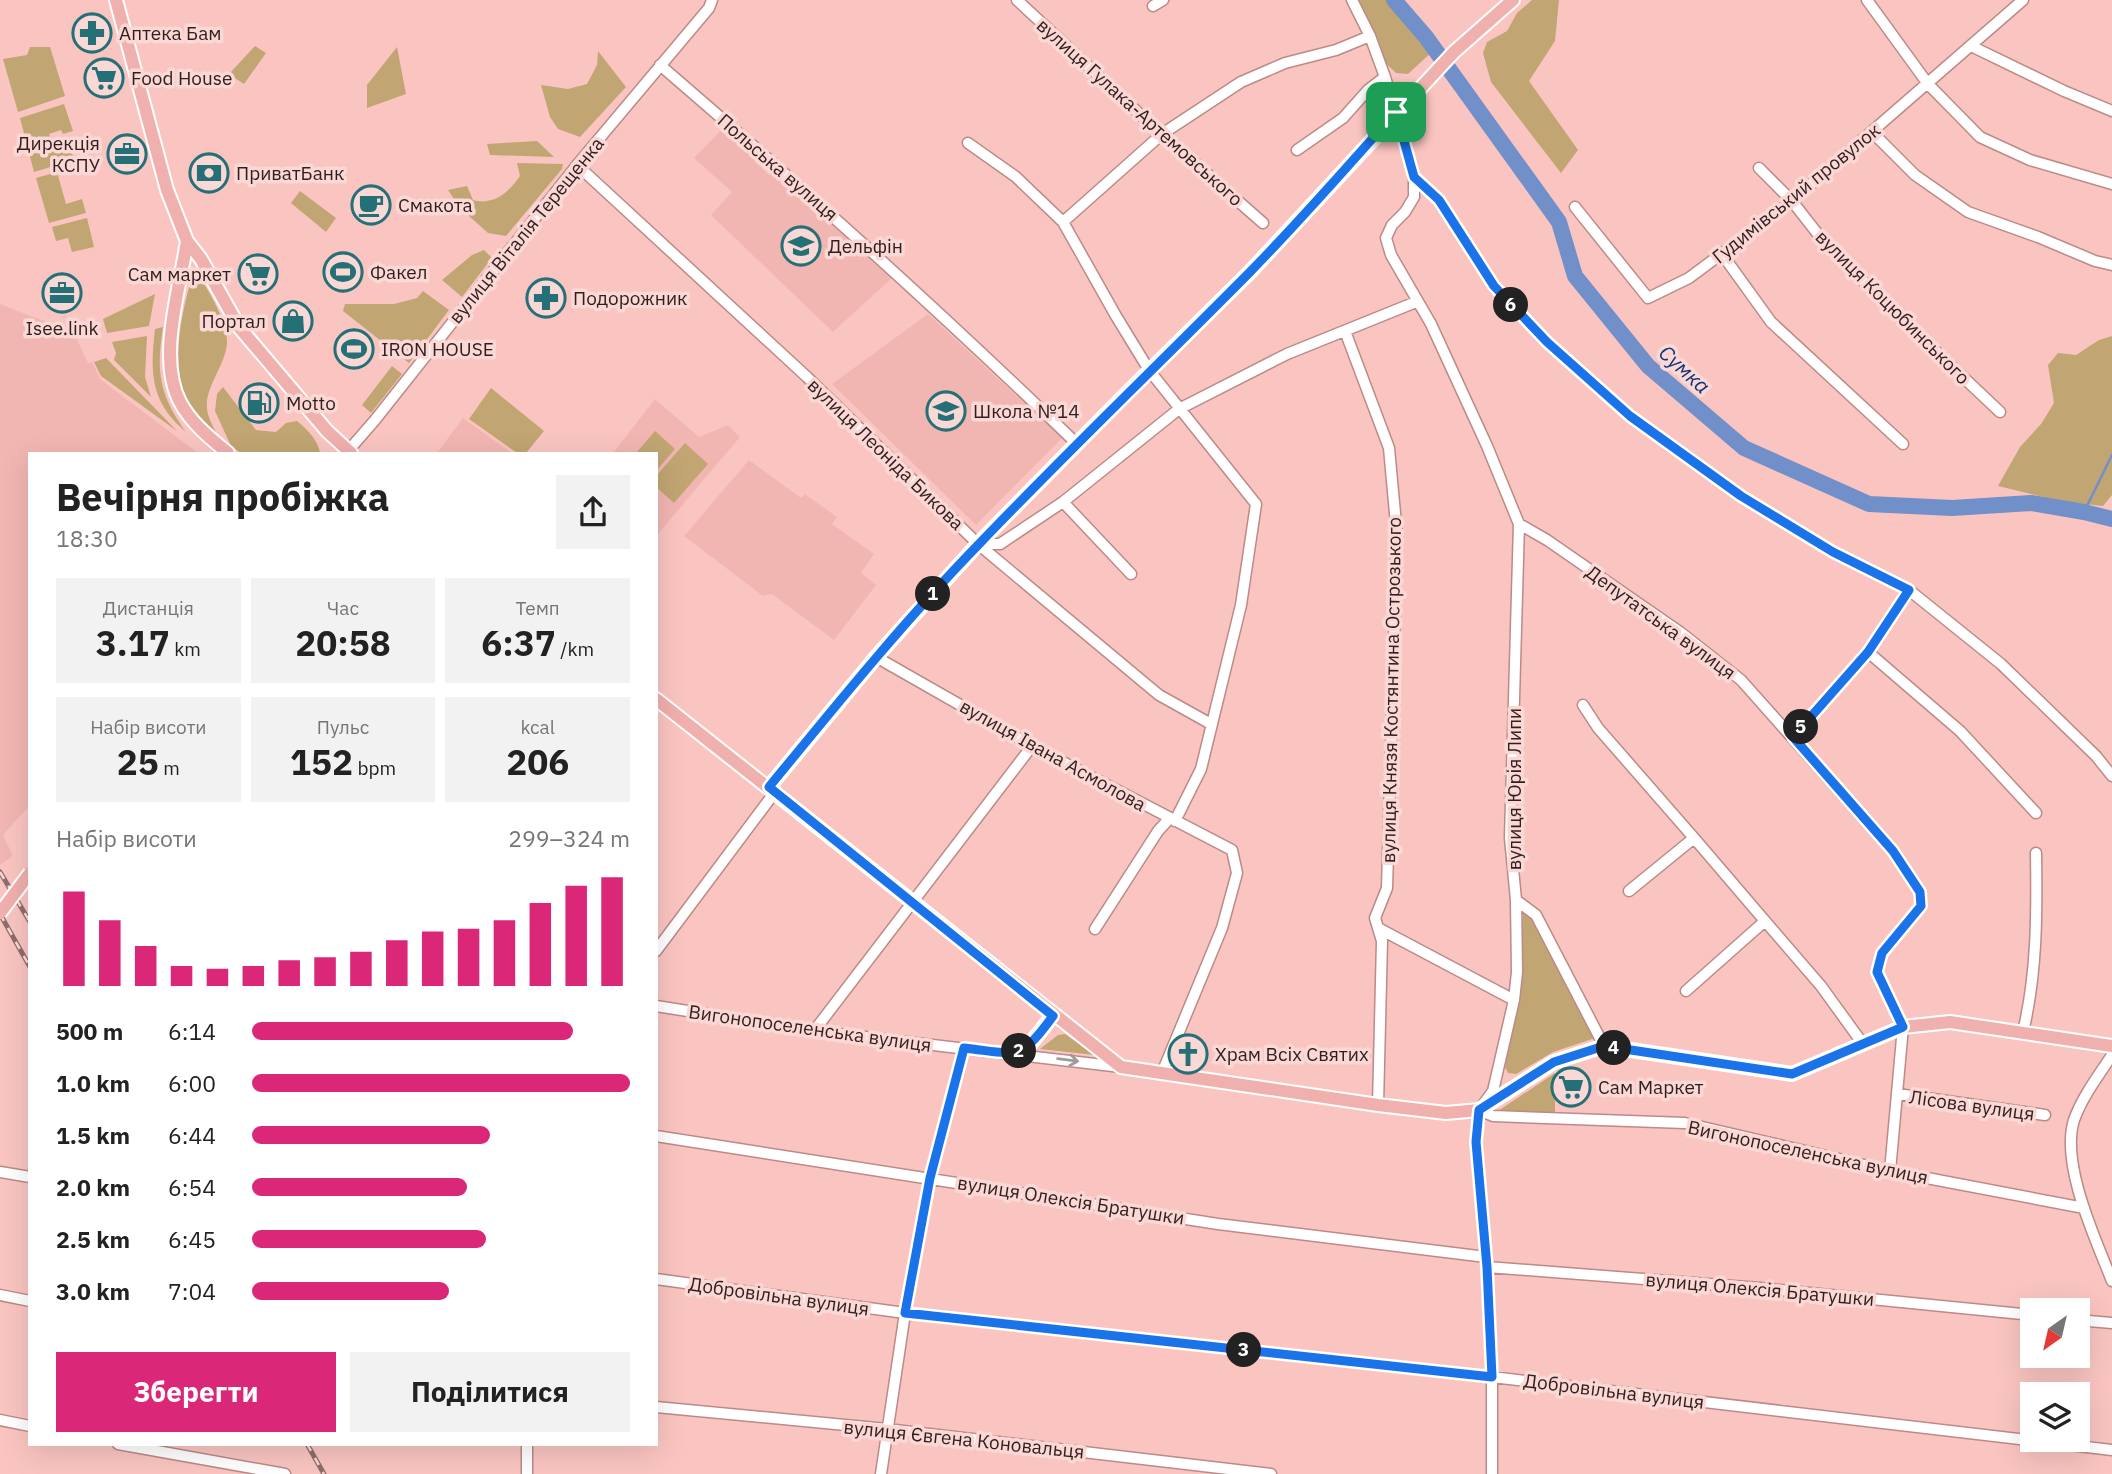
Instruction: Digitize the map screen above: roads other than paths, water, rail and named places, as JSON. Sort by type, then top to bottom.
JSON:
[{"type":"main road","points":[[116,0],[167,190],[187,241],[201,259],[239,327],[348,452]]},
{"type":"main road","points":[[772,790],[876,657],[978,544],[1259,262],[1420,86],[1513,0]]},
{"type":"main road","points":[[187,241],[173,320],[169,369],[179,402],[200,430],[227,452]]},
{"type":"main road","points":[[658,701],[913,901],[1053,1016],[1121,1067]]},
{"type":"main road","points":[[0,913],[28,876]]},
{"type":"main road","points":[[1015,1053],[1028,1047],[1053,1016]]},
{"type":"main road","points":[[1479,1110],[1546,1066],[1604,1046],[1792,1074],[1903,1027],[1950,1022],[2112,1046]]},
{"type":"main road","name":"Вигонопоселенська вулиця","points":[[1121,1067],[1378,1105],[1446,1112],[1479,1110]]},
{"type":"street","name":"вулиця Віталія Терещенка","points":[[348,452],[577,165],[710,4],[722,0]]},
{"type":"street","name":"вулиця Гулака-Артемовського","points":[[1017,0],[1263,223]]},
{"type":"street","points":[[1153,6],[1163,0]]},
{"type":"street","points":[[1352,0],[1370,36],[1385,77],[1414,177],[1439,200],[1494,286],[1547,342],[1630,416],[1741,496],[1833,552],[1909,590],[2001,664],[2096,756],[2112,776]]},
{"type":"street","points":[[1867,0],[1928,84],[1980,137],[2030,160],[2112,184]]},
{"type":"street","name":"Гудимівський провулок","points":[[1575,207],[1648,298],[1689,278],[1792,201],[2023,0]]},
{"type":"street","points":[[1063,222],[1163,134],[1241,82],[1285,62],[1336,50],[1370,36]]},
{"type":"street","points":[[1971,46],[2112,111]]},
{"type":"street","name":"Польська вулиця","points":[[660,65],[815,198],[1077,444]]},
{"type":"street","points":[[1297,150],[1343,118],[1368,90],[1385,77]]},
{"type":"street","points":[[1872,132],[1916,175],[1968,212],[2095,261],[2112,265]]},
{"type":"street","points":[[968,143],[1016,177],[1063,222],[1149,370],[1256,503],[1241,605],[1201,769],[1172,820],[1158,831],[1095,929]]},
{"type":"street","name":"вулиця Леоніда Бикова","points":[[577,165],[807,377],[978,544],[1159,695],[1211,724]]},
{"type":"street","name":"вулиця Коцюбинського","points":[[1759,168],[1792,201],[1824,242],[2000,412]]},
{"type":"street","name":"вулиця Юрія Липи","points":[[1414,177],[1414,197],[1405,212],[1392,225],[1386,238],[1391,255],[1431,324],[1519,524],[1510,838],[1516,900],[1517,972],[1514,1000],[1493,1091],[1479,1110],[1476,1142],[1487,1262],[1492,1377],[1492,1474]]},
{"type":"street","points":[[1722,254],[1771,321],[1903,444]]},
{"type":"street","points":[[978,544],[1000,544],[1063,502],[1178,409],[1287,354],[1416,302]]},
{"type":"street","name":"вулиця Князя Костянтина Острозького","points":[[1345,331],[1389,448],[1397,535],[1387,888],[1375,918],[1382,940],[1378,1105]]},
{"type":"street","points":[[1063,502],[1131,575]]},
{"type":"street","name":"Депутатська вулиця","points":[[1519,524],[1547,540],[1680,632],[1741,680],[1893,851],[1920,892],[1921,906],[1882,953],[1877,972],[1903,1027],[1890,1171]]},
{"type":"street","points":[[1793,737],[1868,652],[1909,590]]},
{"type":"street","points":[[1868,652],[1960,731],[2036,813]]},
{"type":"street","name":"вулиця Івана Асмолова","points":[[876,657],[1032,746],[1232,850],[1237,873],[1222,928],[1162,1073]]},
{"type":"street","points":[[1583,705],[1598,728],[1821,986],[1863,1044]]},
{"type":"street","points":[[814,1031],[1032,746]]},
{"type":"street","points":[[658,948],[772,790]]},
{"type":"street","points":[[1629,891],[1694,838]]},
{"type":"street","points":[[2023,1032],[2032,993],[2037,931],[2036,853]]},
{"type":"street","points":[[1516,900],[1536,915],[1604,1046]]},
{"type":"street","points":[[1686,991],[1765,921]]},
{"type":"street","points":[[1378,928],[1514,1000]]},
{"type":"street","points":[[658,932],[665,938]]},
{"type":"street","name":"Вигонопоселенська вулиця","points":[[658,1006],[814,1031],[1121,1067]]},
{"type":"street","points":[[881,1474],[905,1313],[930,1178],[964,1048]]},
{"type":"street","points":[[2112,1055],[2074,1121],[2072,1157],[2084,1208],[2112,1281]]},
{"type":"street","name":"Лісова вулиця","points":[[1898,1094],[2045,1115]]},
{"type":"street","name":"Вигонопоселенська вулиця","points":[[1479,1110],[1493,1116],[1685,1123],[1890,1171],[2084,1208]]},
{"type":"street","name":"вулиця Олексія Братушки","points":[[658,1136],[1218,1224],[1487,1262],[2020,1314]]},
{"type":"street","points":[[0,1172],[28,1177]]},
{"type":"street","name":"Добровільна вулиця","points":[[658,1279],[905,1313],[1492,1377],[2112,1450]]},
{"type":"street","points":[[0,1294],[28,1301]]},
{"type":"street","points":[[2090,1321],[2112,1323]]},
{"type":"street","name":"вулиця Євгена Коновальця","points":[[658,1407],[887,1429],[1270,1474]]},
{"type":"street","points":[[0,1420],[28,1426]]},
{"type":"street","points":[[129,1446],[285,1474]]},
{"type":"street","points":[[527,1446],[527,1474]]},
{"type":"waterway","name":"Сумка","points":[[1394,0],[1426,37],[1559,222],[1575,276],[1648,366],[1744,448],[1869,504],[1952,508],[2031,503],[2112,519]]},
{"type":"waterway","points":[[2084,512],[2112,455]]},
{"type":"railway","points":[[0,872],[28,919]]},
{"type":"railway","points":[[0,914],[28,963]]},
{"type":"railway","points":[[308,1446],[324,1474]]},
{"type":"place","name":"Аптека Бам","points":[[92,33]]},
{"type":"place","name":"Food House","points":[[104,78]]},
{"type":"place","name":"Дирекція КСПУ","points":[[127,154]]},
{"type":"place","name":"ПриватБанк","points":[[209,173]]},
{"type":"place","name":"Смакота","points":[[371,205]]},
{"type":"place","name":"Дельфін","points":[[801,246]]},
{"type":"place","name":"Факел","points":[[343,272]]},
{"type":"place","name":"Сам маркет","points":[[258,274]]},
{"type":"place","name":"Isee.link","points":[[62,293]]},
{"type":"place","name":"Подорожник","points":[[546,298]]},
{"type":"place","name":"Портал","points":[[293,321]]},
{"type":"place","name":"IRON HOUSE","points":[[354,349]]},
{"type":"place","name":"Motto","points":[[259,403]]},
{"type":"place","name":"Школа №14","points":[[946,411]]},
{"type":"place","name":"Храм Всіх Святих","points":[[1188,1054]]},
{"type":"place","name":"Сам Маркет","points":[[1571,1087]]}]
